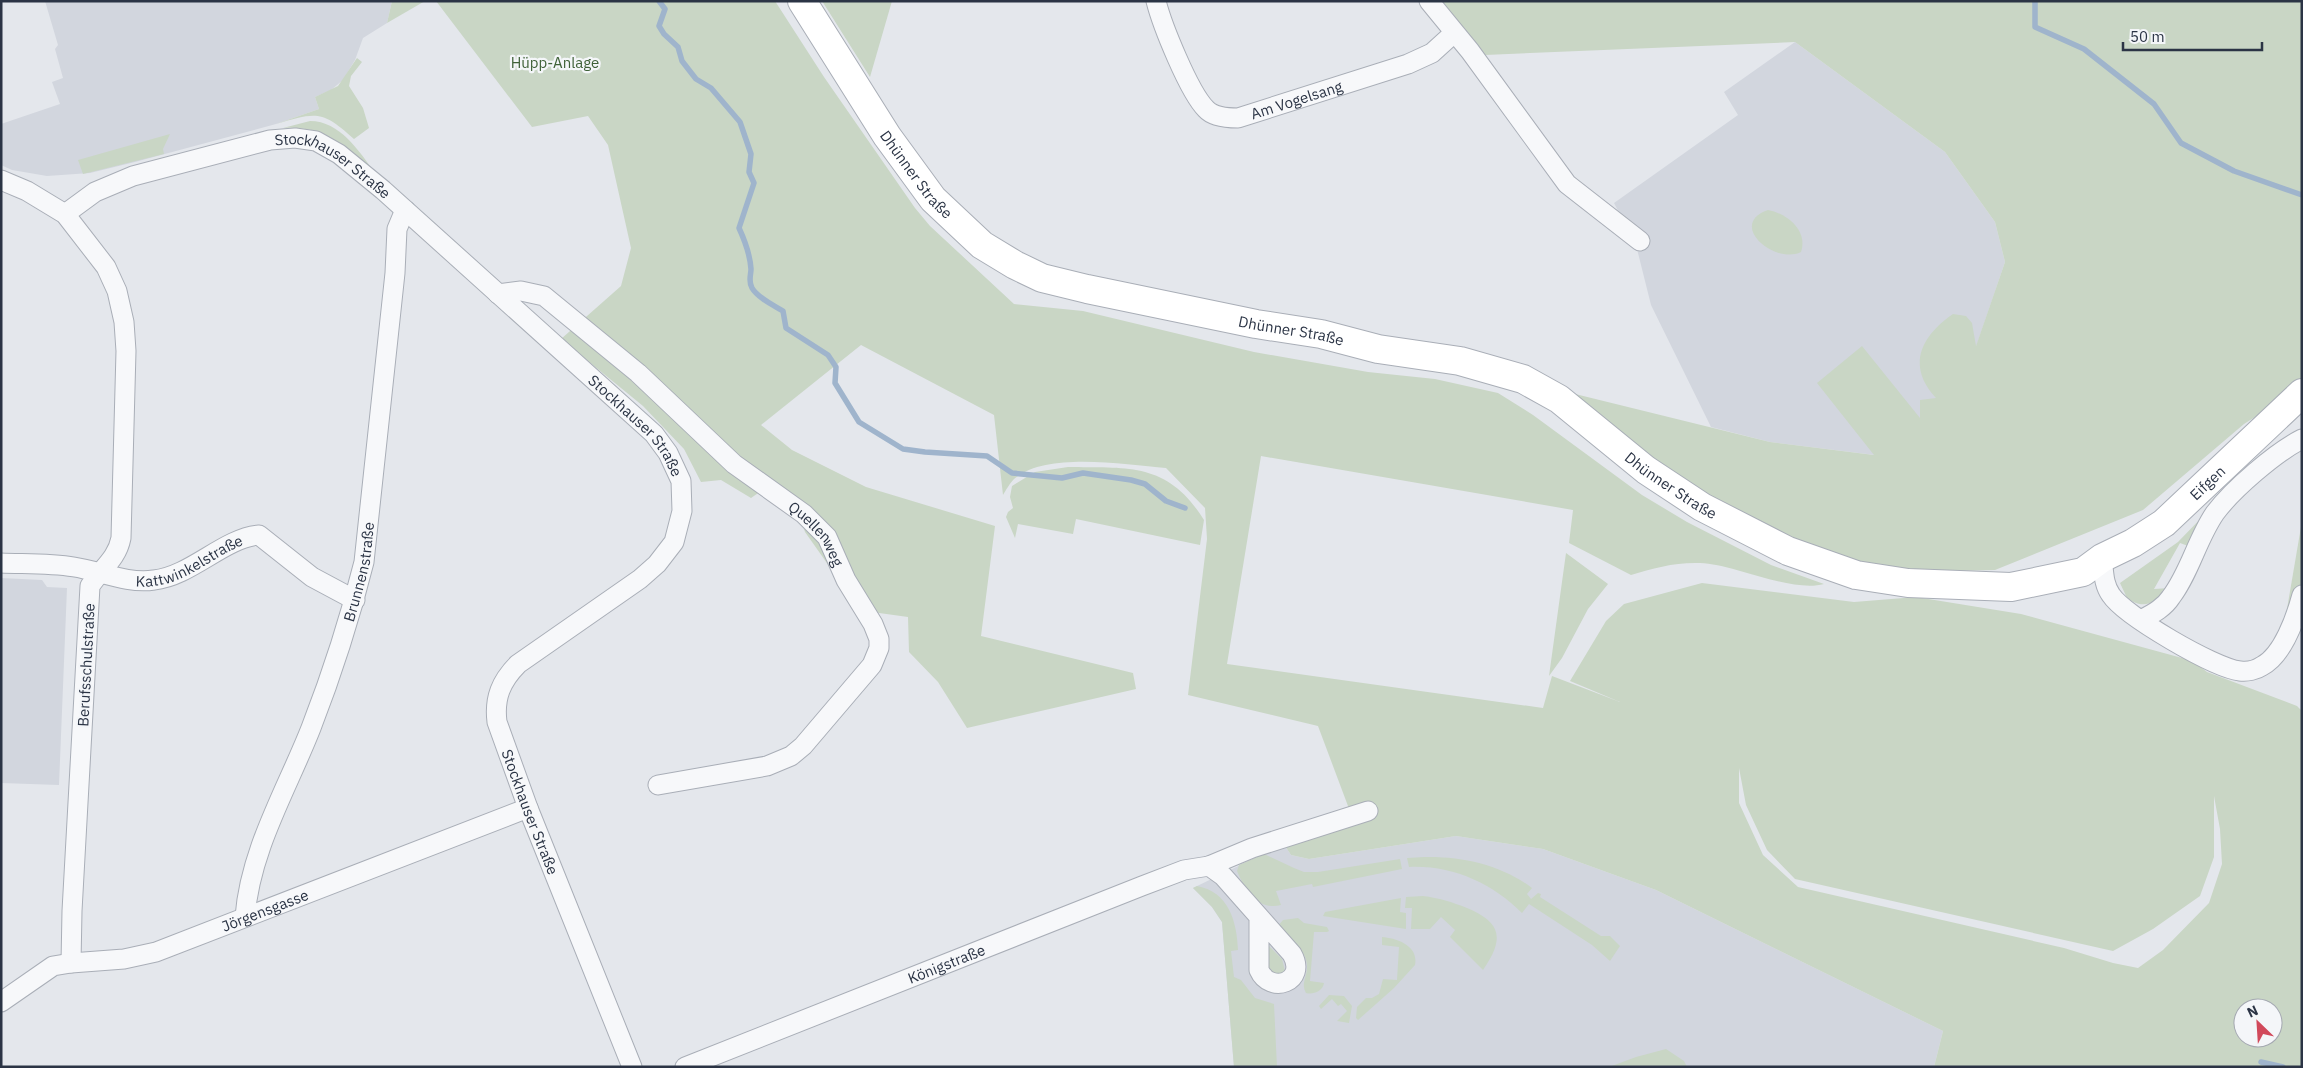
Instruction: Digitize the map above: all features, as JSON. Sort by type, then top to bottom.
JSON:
[{"type":"main road","name":"Dhünner Straße","points":[[802,1],[887,136],[933,199],[982,245],[1015,265],[1042,278],[1078,287],[1256,324],[1321,334],[1378,348],[1460,360],[1523,379],[1559,399],[1646,470],[1702,507],[1788,550],[1856,575]]},
{"type":"main road","name":"Eifgen","points":[[1856,575],[1915,583],[1985,584],[2009,574],[2082,559],[2102,558],[2133,543],[2164,523],[2302,394]]},
{"type":"street","name":"Am Vogelsang","points":[[1156,1],[1162,25],[1193,89],[1206,110],[1224,118],[1238,118],[1408,64],[1432,52],[1454,33]]},
{"type":"street","points":[[1429,1],[1470,51],[1567,184],[1640,241]]},
{"type":"street","name":"Stockhauser Straße","points":[[65,214],[95,192],[133,176],[270,140],[295,138],[316,142],[339,154],[405,210],[654,434],[673,462],[680,481],[683,501],[678,532],[667,553],[640,579],[534,652],[513,669],[504,681],[497,699],[497,722],[528,808],[632,1067]]},
{"type":"street","points":[[1,180],[26,191],[65,214]]},
{"type":"street","name":"Brunnenstraße","points":[[245,917],[247,889],[285,785],[310,728],[355,600],[367,550],[397,229],[405,210]]},
{"type":"street","name":"Berufsschulstraße","points":[[65,214],[106,267],[117,291],[124,322],[126,380],[121,538],[119,549],[114,559],[100,572],[90,586],[72,912],[71,962]]},
{"type":"street","name":"Quellenweg","points":[[498,294],[521,291],[544,296],[638,373],[734,464],[804,514],[820,528],[827,537],[846,580],[873,624],[879,639],[877,657],[872,666],[803,746],[791,756],[767,766],[658,785]]},
{"type":"street","name":"Eifgen","points":[[2141,620],[2160,608],[2171,598],[2210,522],[2222,506],[2270,459],[2302,439]]},
{"type":"street","name":"Kattwinkelstraße","points":[[1,563],[66,566],[132,580],[153,580],[171,576],[240,540],[259,535],[312,577],[355,600]]},
{"type":"street","points":[[2102,558],[2105,586],[2122,606],[2156,631],[2232,670],[2246,671],[2262,666],[2270,660],[2292,626],[2302,595]]},
{"type":"street","name":"Jörgensgasse","points":[[1,1002],[53,966],[71,962],[124,959],[156,952],[528,808]]},
{"type":"street","name":"Königstraße","points":[[684,1067],[1184,870],[1209,866],[1252,848],[1368,811]]},
{"type":"street","points":[[1209,866],[1223,876],[1259,917]]},
{"type":"shaded area","points":[[45,1],[392,1],[387,23],[363,38],[355,60],[343,80],[331,90],[315,97],[319,109],[276,124],[135,162],[90,173],[47,176],[12,170],[1,165],[1,124],[60,104],[52,82],[63,78],[55,49],[58,45]]},
{"type":"shaded area","points":[[1795,42],[1945,152],[1995,222],[2005,262],[1976,347],[1921,419],[1875,455],[1770,442],[1711,427],[1651,305],[1636,245],[1614,203],[1738,115],[1724,92]]},
{"type":"shaded area","points":[[1,578],[42,580],[47,587],[67,588],[59,785],[1,783]]},
{"type":"shaded area","points":[[1456,836],[1543,849],[1656,890],[1943,1031],[1934,1067],[1234,1067],[1222,922],[1212,907],[1193,888],[1261,855],[1285,846],[1291,855],[1309,859]]},
{"type":"green space","points":[[392,1],[425,1],[387,23]]},
{"type":"green space","name":"Hüpp-Anlage","points":[[436,1],[775,1],[824,77],[915,208],[930,226],[1014,304],[1083,311],[1254,352],[1368,372],[1435,379],[1498,393],[1533,415],[1642,495],[1687,522],[1771,565],[1824,584],[1811,586],[1795,585],[1729,568],[1700,563],[1682,563],[1631,575],[1569,543],[1573,510],[1261,456],[1227,664],[1543,708],[1552,676],[1620,702],[1570,681],[1606,621],[1624,604],[1702,583],[1854,602],[1916,597],[2021,614],[2193,661],[2207,672],[2297,706],[2302,711],[2302,1067],[1934,1067],[1943,1031],[1656,890],[1543,849],[1456,836],[1309,859],[1291,855],[1285,846],[1354,822],[1318,726],[1188,695],[1207,539],[1205,508],[1166,468],[1109,463],[1066,462],[1028,470],[1014,479],[1003,495],[994,415],[861,345],[761,425],[792,450],[866,487],[995,526],[981,636],[1133,673],[1136,689],[967,728],[938,682],[909,652],[908,617],[872,612],[843,566],[829,566],[805,532],[793,494],[771,484],[751,498],[721,480],[701,482],[684,449],[643,406],[561,339],[621,286],[631,248],[608,145],[588,116],[532,127]],"holes":[[[1739,768],[1746,805],[1767,850],[1795,879],[2113,951],[2153,929],[2200,896],[2214,857],[2214,796],[2220,829],[2222,864],[2209,903],[2163,950],[2138,968],[2113,963],[2064,948],[1798,887],[1763,855],[1739,803]]]},
{"type":"green space","points":[[822,1],[892,1],[870,77],[829,12]]},
{"type":"green space","points":[[1441,1],[2302,1],[2302,387],[2244,424],[2143,510],[1995,570],[1946,571],[1887,568],[1844,558],[1806,546],[1704,497],[1563,391],[1770,442],[1874,455],[1817,383],[1862,346],[1920,418],[1920,400],[1936,398],[1921,374],[1920,363],[1921,352],[1933,332],[1953,314],[1966,316],[1972,323],[1976,346],[2005,262],[1995,222],[1945,152],[1795,42],[1485,55]]},
{"type":"green space","points":[[357,58],[362,62],[351,76],[349,86],[363,108],[369,128],[354,139],[334,123],[318,116],[301,117],[276,124],[319,109],[315,97],[338,86]]},
{"type":"green space","points":[[310,121],[321,122],[340,132],[355,147],[375,173],[334,139],[311,130],[283,128]]},
{"type":"green space","points":[[170,134],[163,149],[164,154],[83,174],[78,160]]},
{"type":"green space","points":[[1768,210],[1783,215],[1795,225],[1802,237],[1801,252],[1790,255],[1779,253],[1759,241],[1753,233],[1752,224],[1757,216]]},
{"type":"green space","points":[[1068,467],[1128,469],[1145,472],[1161,478],[1176,487],[1190,501],[1204,520],[1200,545],[1076,519],[1073,534],[1018,524],[1015,538],[1006,517],[1013,508],[1010,497],[1012,486],[1035,472]]},
{"type":"green space","points":[[2208,511],[2191,547],[2180,543],[2154,589],[2170,588],[2150,603],[2139,604],[2127,598],[2120,583],[2178,542]]},
{"type":"green space","points":[[2302,521],[2302,626],[2287,609]]},
{"type":"green space","points":[[1566,553],[1608,584],[1588,609],[1562,658],[1549,676]]},
{"type":"green space","points":[[1264,854],[1304,872],[1318,872],[1400,859],[1402,869],[1313,887],[1312,884],[1276,891],[1281,905],[1273,906],[1259,902],[1253,897],[1248,892],[1237,871],[1239,865]]},
{"type":"green space","points":[[1424,857],[1467,860],[1508,873],[1532,888],[1527,894],[1531,899],[1538,893],[1541,894],[1540,897],[1601,936],[1610,936],[1620,946],[1610,961],[1592,945],[1529,904],[1522,913],[1498,893],[1470,878],[1441,869],[1409,867],[1407,858]]},
{"type":"green space","points":[[1197,886],[1208,889],[1217,895],[1224,902],[1233,919],[1238,950],[1231,951],[1234,977],[1241,980],[1255,998],[1274,1004],[1277,1067],[1234,1067],[1222,922],[1212,907],[1193,888]]},
{"type":"green space","points":[[1423,896],[1445,900],[1467,908],[1488,920],[1493,926],[1497,941],[1490,959],[1483,970],[1450,937],[1455,930],[1441,917],[1430,929],[1411,929],[1412,908],[1405,908],[1406,897]]},
{"type":"green space","points":[[1401,898],[1400,912],[1406,913],[1406,929],[1323,916],[1325,912]]},
{"type":"green space","points":[[1298,918],[1304,923],[1327,927],[1329,931],[1314,932],[1310,981],[1324,983],[1317,992],[1306,993],[1304,981],[1307,962],[1305,956],[1278,926],[1283,920]]},
{"type":"green space","points":[[1382,937],[1406,944],[1414,953],[1415,965],[1394,988],[1358,1020],[1356,1018],[1357,1007],[1366,998],[1372,998],[1379,994],[1383,979],[1397,980],[1399,947],[1382,945]]},
{"type":"green space","points":[[1266,943],[1282,959],[1285,971],[1281,976],[1269,974]]},
{"type":"green space","points":[[1329,995],[1344,996],[1352,1006],[1349,1023],[1337,1021],[1347,1011],[1341,1004],[1338,1006],[1332,999],[1321,1009],[1319,1006]]},
{"type":"green space","points":[[1666,1049],[1684,1061],[1687,1067],[1609,1067],[1636,1057]]},
{"type":"waterway","points":[[659,1],[665,9],[659,26],[664,34],[678,47],[682,61],[696,79],[711,88],[740,122],[751,154],[749,172],[754,183],[739,228],[750,258],[752,288],[762,298],[783,311],[786,328],[828,355],[836,367],[835,383],[859,422],[903,449],[987,456],[1012,473],[1062,478],[1083,473],[1131,480],[1145,484],[1166,501],[1185,508]]},
{"type":"waterway","points":[[2035,1],[2035,27],[2084,49],[2154,104],[2181,143],[2234,171],[2302,195]]},
{"type":"waterway","points":[[2261,1062],[2283,1067]]}]
